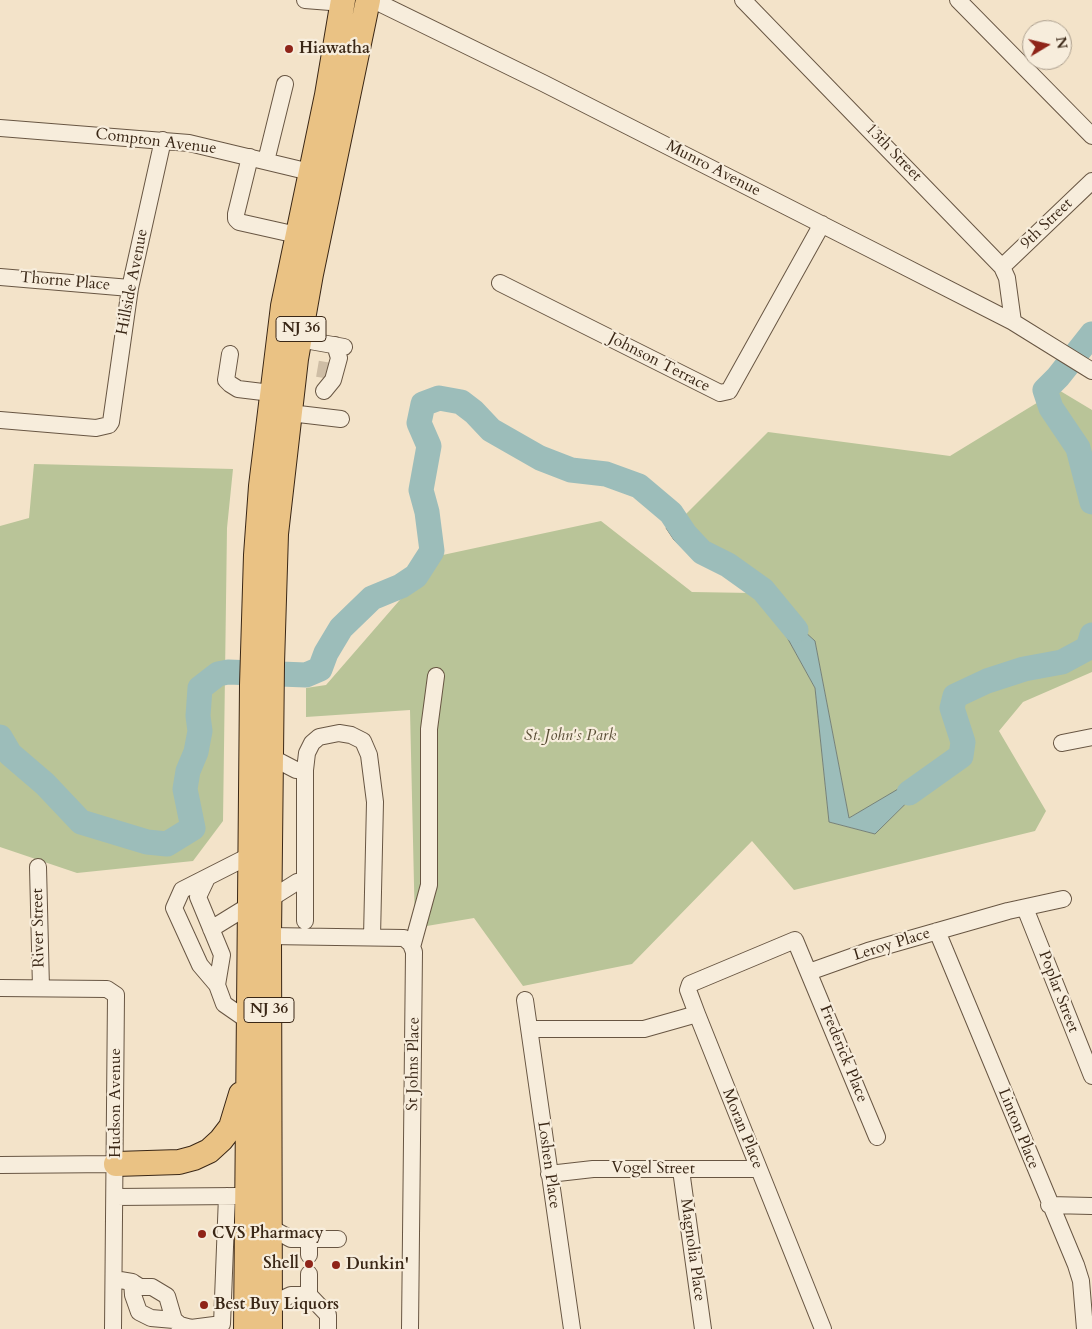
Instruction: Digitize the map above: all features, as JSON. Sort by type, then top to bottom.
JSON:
[{"type":"highway","name":"NJ 36","points":[[262,662],[299,340],[368,0]]},
{"type":"highway","name":"NJ 36","points":[[270,1329],[270,936],[260,902],[251,855],[262,691],[256,555],[271,393],[297,235],[343,2]]},
{"type":"highway","name":"NJ 36","points":[[246,1329],[235,1287],[237,1196],[249,1066],[250,1022],[271,757],[262,691]]},
{"type":"highway","points":[[116,1164],[179,1162],[194,1158],[214,1147],[226,1135],[235,1117],[249,1066]]},
{"type":"street","points":[[305,0],[343,2]]},
{"type":"street","name":"Munro Avenue","points":[[373,0],[543,83],[1013,322],[1088,368]]},
{"type":"street","name":"13th Street","points":[[743,0],[1002,267],[1007,278],[1013,322]]},
{"type":"street","points":[[958,0],[1092,136]]},
{"type":"street","points":[[266,161],[285,84]]},
{"type":"street","name":"Compton Avenue","points":[[0,128],[189,143],[310,172]]},
{"type":"street","name":"Hillside Avenue","points":[[0,420],[96,428],[109,426],[113,413],[130,288],[163,140]]},
{"type":"street","points":[[250,157],[236,218],[240,222],[297,235]]},
{"type":"street","name":"9th Street","points":[[1002,267],[1092,180]]},
{"type":"street","name":"Johnson Terrace","points":[[500,283],[720,394],[729,391],[822,224]]},
{"type":"street","name":"Thorne Place","points":[[0,277],[130,288]]},
{"type":"street","points":[[299,340],[336,349],[339,358],[333,380],[324,384],[320,416]]},
{"type":"street","points":[[230,354],[226,380],[230,384],[238,389],[271,393]]},
{"type":"street","points":[[290,413],[341,419]]},
{"type":"street","points":[[412,947],[429,885],[429,729],[436,676]]},
{"type":"street","points":[[305,921],[305,770],[307,753],[312,743],[319,737],[329,734],[351,735],[363,741],[369,755],[375,802],[372,937]]},
{"type":"street","points":[[1062,743],[1092,737]]},
{"type":"street","points":[[271,757],[296,770],[305,770]]},
{"type":"street","points":[[250,1022],[224,1004],[217,985],[200,965],[174,908],[182,890],[251,855]]},
{"type":"street","name":"River Street","points":[[38,868],[41,988]]},
{"type":"street","points":[[207,878],[198,897],[222,955],[217,985]]},
{"type":"street","points":[[211,928],[297,882],[305,882]]},
{"type":"street","name":"Leroy Place","points":[[809,972],[868,951],[937,931],[1063,899]]},
{"type":"street","name":"Poplar Street","points":[[1025,908],[1092,1076]]},
{"type":"street","name":"Linton Place","points":[[937,931],[1081,1281],[1085,1329]]},
{"type":"street","points":[[270,936],[404,938],[412,947]]},
{"type":"street","name":"Moran Place","points":[[809,972],[795,940],[690,984],[688,990],[823,1329]]},
{"type":"street","name":"St Johns Place","points":[[410,1329],[416,975],[412,947]]},
{"type":"street","name":"Frederick Place","points":[[809,972],[877,1137]]},
{"type":"street","name":"Hudson Avenue","points":[[0,988],[107,989],[116,995],[116,1164],[113,1329]]},
{"type":"street","name":"Loshen Place","points":[[525,1000],[572,1329]]},
{"type":"street","points":[[529,1030],[644,1030],[697,1014]]},
{"type":"street","points":[[0,1165],[116,1164]]},
{"type":"street","name":"Vogel Street","points":[[549,1174],[593,1169],[758,1169]]},
{"type":"street","name":"Magnolia Place","points":[[681,1170],[703,1329]]},
{"type":"street","points":[[115,1197],[237,1196]]},
{"type":"street","points":[[1049,1205],[1092,1206]]},
{"type":"street","points":[[271,1228],[305,1245],[338,1239]]},
{"type":"street","points":[[309,1274],[309,1295],[328,1315],[328,1329]]},
{"type":"street","points":[[114,1279],[132,1282],[140,1287],[152,1287],[167,1296],[174,1320],[180,1325],[191,1328],[222,1324],[235,1287]]},
{"type":"street","points":[[132,1282],[133,1295],[139,1312],[151,1318],[174,1320]]},
{"type":"street","points":[[270,1305],[291,1295],[309,1295]]},
{"type":"green space","name":"St. John's Park","points":[[1052,386],[1092,410],[1092,672],[1023,702],[999,731],[1046,811],[1035,831],[794,890],[752,841],[632,964],[523,986],[474,918],[415,928],[410,710],[306,717],[306,688],[326,685],[438,556],[601,521],[692,592],[752,593],[778,621],[815,688],[829,822],[875,834],[952,758],[849,818],[815,641],[681,519],[768,432],[950,456],[1040,401]]},
{"type":"green space","points":[[34,464],[233,469],[227,528],[223,821],[193,861],[77,873],[0,847],[0,526],[29,518]]},
{"type":"water","points":[[673,519],[681,519],[815,641],[849,818],[954,756],[875,834],[829,822],[815,688],[778,621],[739,580],[687,552],[674,540],[666,528]]},
{"type":"waterway","points":[[1092,334],[1058,377],[1045,390],[1051,408],[1078,448],[1092,502]]},
{"type":"waterway","points":[[0,737],[10,754],[45,784],[81,822],[147,842],[167,844],[193,828],[185,789],[188,771],[196,752],[200,731],[198,716],[200,688],[218,674],[228,672],[306,675],[320,669],[326,653],[341,628],[372,598],[401,586],[416,576],[432,551],[427,512],[421,490],[429,446],[419,423],[423,404],[439,398],[461,402],[474,412],[491,430],[540,458],[571,470],[606,474],[639,486],[671,513],[685,534],[702,552],[728,565],[763,590],[796,630]]},
{"type":"waterway","points":[[909,793],[961,756],[963,742],[952,708],[955,696],[987,681],[1024,669],[1062,662],[1088,648],[1092,635]]},
{"type":"tunnel","points":[[324,378],[328,355]]},
{"type":"place","name":"Hiawatha","points":[[289,49]]},
{"type":"place","name":"CVS Pharmacy","points":[[202,1234]]},
{"type":"place","name":"Shell","points":[[309,1264]]},
{"type":"place","name":"Dunkin'","points":[[336,1265]]},
{"type":"place","name":"Best Buy Liquors","points":[[204,1305]]}]
